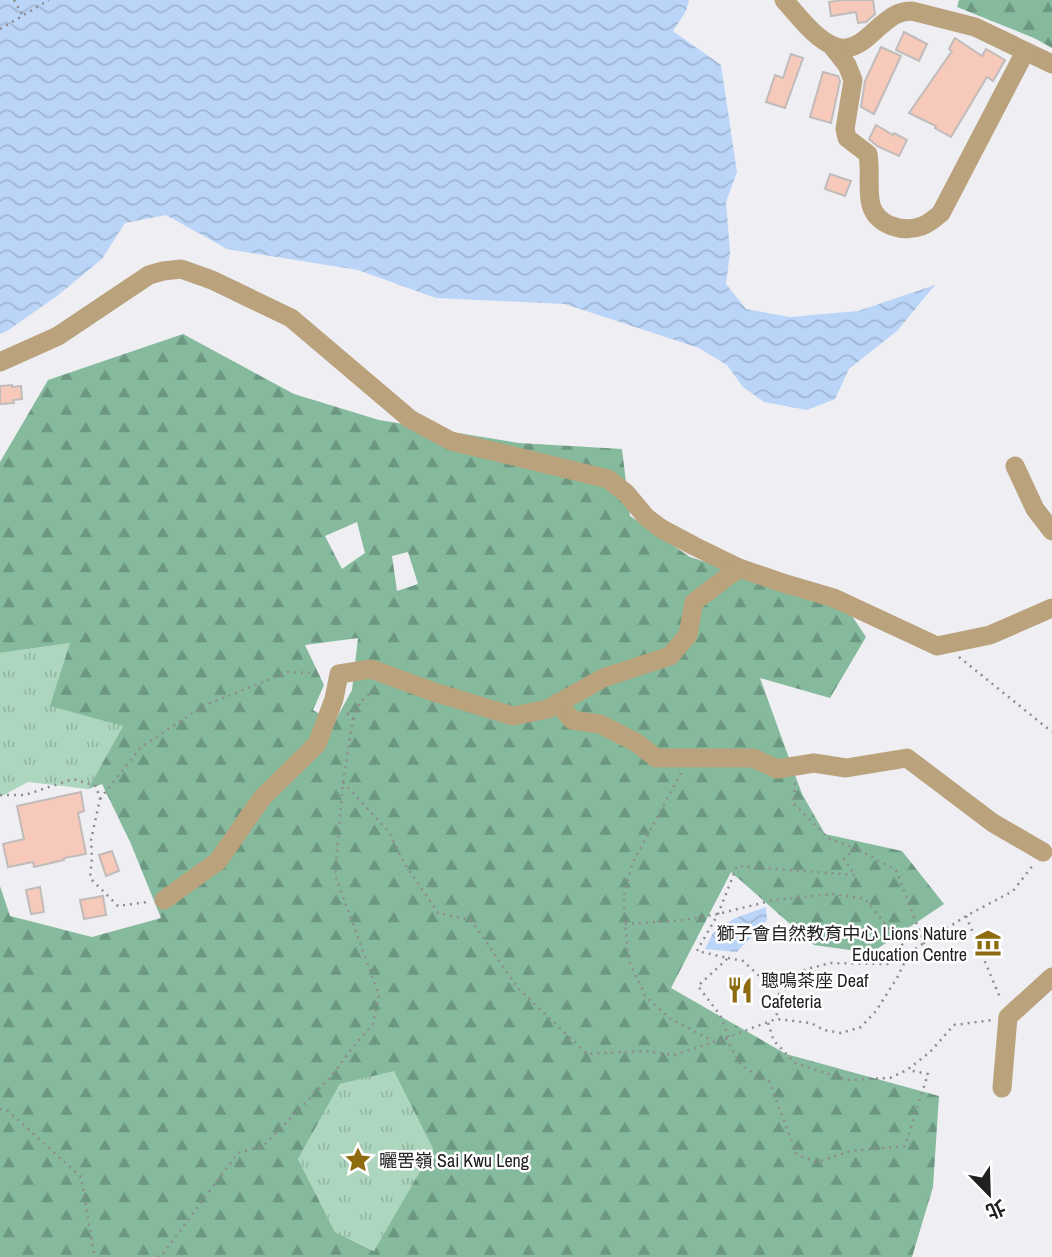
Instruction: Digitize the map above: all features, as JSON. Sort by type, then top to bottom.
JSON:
[{"type":"street","points":[[785,0],[819,38],[832,46],[847,65],[853,80],[845,129],[847,138],[868,154],[870,202],[873,211],[886,224],[897,228],[921,227],[940,213],[1025,52]]},
{"type":"street","points":[[832,46],[847,48],[861,42],[895,14],[904,11],[975,27],[1052,64]]},
{"type":"street","points":[[0,362],[58,336],[149,275],[181,269],[212,280],[291,318],[410,419],[451,441],[608,479],[662,529],[739,568],[834,597],[937,646],[990,635],[1052,608]]},
{"type":"street","points":[[1016,466],[1035,509],[1052,531]]},
{"type":"street","points":[[164,900],[218,861],[262,798],[317,744],[334,699],[339,674],[371,669],[513,716],[548,709],[603,678],[670,656],[688,635],[694,602],[739,568]]},
{"type":"street","points":[[558,703],[572,720],[600,724],[637,743],[656,758],[753,758],[777,769],[814,763],[846,768],[907,758],[993,823],[1049,852]]},
{"type":"street","points":[[1002,1088],[1008,1017],[1052,977]]},
{"type":"path","points":[[14,0],[23,16]]},
{"type":"path","points":[[0,29],[46,1]]},
{"type":"path","points":[[951,643],[958,656],[1052,732]]},
{"type":"path","points":[[164,900],[118,906],[90,878],[91,840],[100,799],[140,748],[203,706],[288,671],[339,674]]},
{"type":"path","points":[[157,1257],[162,1255],[238,1153],[263,1146],[330,1080],[373,1024],[379,995],[335,875],[343,782],[353,719],[334,699]]},
{"type":"path","points":[[690,758],[632,864],[624,895],[625,924],[629,961],[646,997],[669,1017],[715,1042]]},
{"type":"path","points":[[796,766],[794,804],[828,838],[855,848],[897,870],[924,943]]},
{"type":"path","points":[[0,795],[25,795],[73,779],[96,786],[100,799]]},
{"type":"path","points":[[343,782],[389,832],[404,863],[438,913],[471,920],[517,987],[587,1054],[644,1051],[674,1055],[776,1019],[811,1023],[824,1030],[841,1033],[861,1027],[876,1011],[909,953]]},
{"type":"path","points":[[780,995],[743,961],[697,951],[718,914],[737,866],[855,875],[844,859],[855,848]]},
{"type":"path","points":[[776,1019],[780,995],[800,971],[830,962],[888,964],[966,916],[1013,891],[1049,852]]},
{"type":"path","points":[[625,924],[683,920],[774,900],[834,894],[865,899],[909,953]]},
{"type":"path","points":[[768,1022],[774,1041],[795,1063],[847,1080],[890,1078],[907,1070],[930,1052],[954,1025],[1008,1017],[966,916]]},
{"type":"path","points":[[728,958],[698,986],[720,1015],[741,1066],[769,1081],[797,1155],[818,1162],[850,1152],[905,1146],[928,1074],[907,1070]]},
{"type":"path","points":[[0,1109],[7,1110],[81,1177],[94,1253],[98,1257]]},
{"type":"green space","points":[[959,0],[1052,0],[1052,48],[957,7]]},
{"type":"green space","points":[[183,334],[294,394],[379,420],[519,443],[622,449],[630,516],[690,557],[846,607],[866,637],[830,698],[760,678],[802,794],[825,834],[902,851],[944,904],[871,953],[814,945],[731,872],[671,988],[786,1054],[939,1096],[933,1187],[912,1257],[0,1257],[0,886],[10,916],[92,937],[161,918],[131,844],[102,784],[88,789],[123,726],[50,706],[70,643],[0,653],[0,462],[48,380]],"holes":[[[357,522],[365,553],[342,569],[325,536]],[[408,552],[418,584],[397,591],[392,556]],[[358,638],[352,690],[334,723],[313,710],[324,685],[305,645]],[[394,1071],[433,1149],[374,1251],[335,1232],[298,1159],[340,1084]]]},
{"type":"green space","points":[[70,643],[123,726],[88,789],[28,782],[0,797],[0,653]]},
{"type":"green space","points":[[394,1070],[433,1149],[375,1251],[335,1232],[298,1159],[340,1084]]},
{"type":"water","points":[[0,0],[689,0],[686,11],[673,31],[721,65],[737,172],[726,202],[730,252],[726,284],[746,309],[790,317],[858,311],[935,285],[897,331],[849,369],[835,399],[807,410],[764,402],[743,387],[727,365],[699,348],[565,304],[436,298],[358,270],[227,249],[166,215],[125,223],[102,259],[57,296],[0,334]]},
{"type":"water","points":[[766,907],[767,920],[737,952],[705,949],[713,933],[735,918]]},
{"type":"building","points":[[873,0],[875,14],[866,22],[858,23],[856,12],[831,16],[829,2]]},
{"type":"building","points":[[904,32],[927,44],[919,61],[896,50]]},
{"type":"building","points":[[955,38],[982,56],[986,49],[1005,60],[993,81],[987,77],[951,137],[935,128],[936,126],[909,113],[952,51],[949,49]]},
{"type":"building","points":[[881,47],[901,56],[874,114],[861,107],[865,81]]},
{"type":"building","points":[[791,54],[803,58],[785,108],[766,102],[775,75],[783,78]]},
{"type":"building","points":[[823,72],[838,76],[840,81],[831,123],[810,117]]},
{"type":"building","points":[[876,125],[907,140],[899,156],[877,146],[869,139]]},
{"type":"building","points":[[830,174],[851,181],[845,196],[825,189]]},
{"type":"building","points":[[0,386],[21,386],[22,399],[13,400],[14,403],[0,404]]},
{"type":"building","points":[[81,792],[84,811],[78,813],[86,854],[34,867],[33,862],[8,867],[3,844],[24,839],[17,806]]},
{"type":"building","points":[[112,851],[119,871],[106,876],[99,855]]},
{"type":"building","points":[[40,887],[44,912],[31,914],[26,890]]},
{"type":"building","points":[[103,896],[106,915],[84,919],[80,900]]},
{"type":"place","name":"獅子會自然教育中心 Lions Nature Education Centre","points":[[988,943]]},
{"type":"place","name":"聰鳴茶座 Deaf Cafeteria","points":[[740,990]]},
{"type":"place","name":"曬罟嶺 Sai Kwu Leng","points":[[358,1160]]}]
